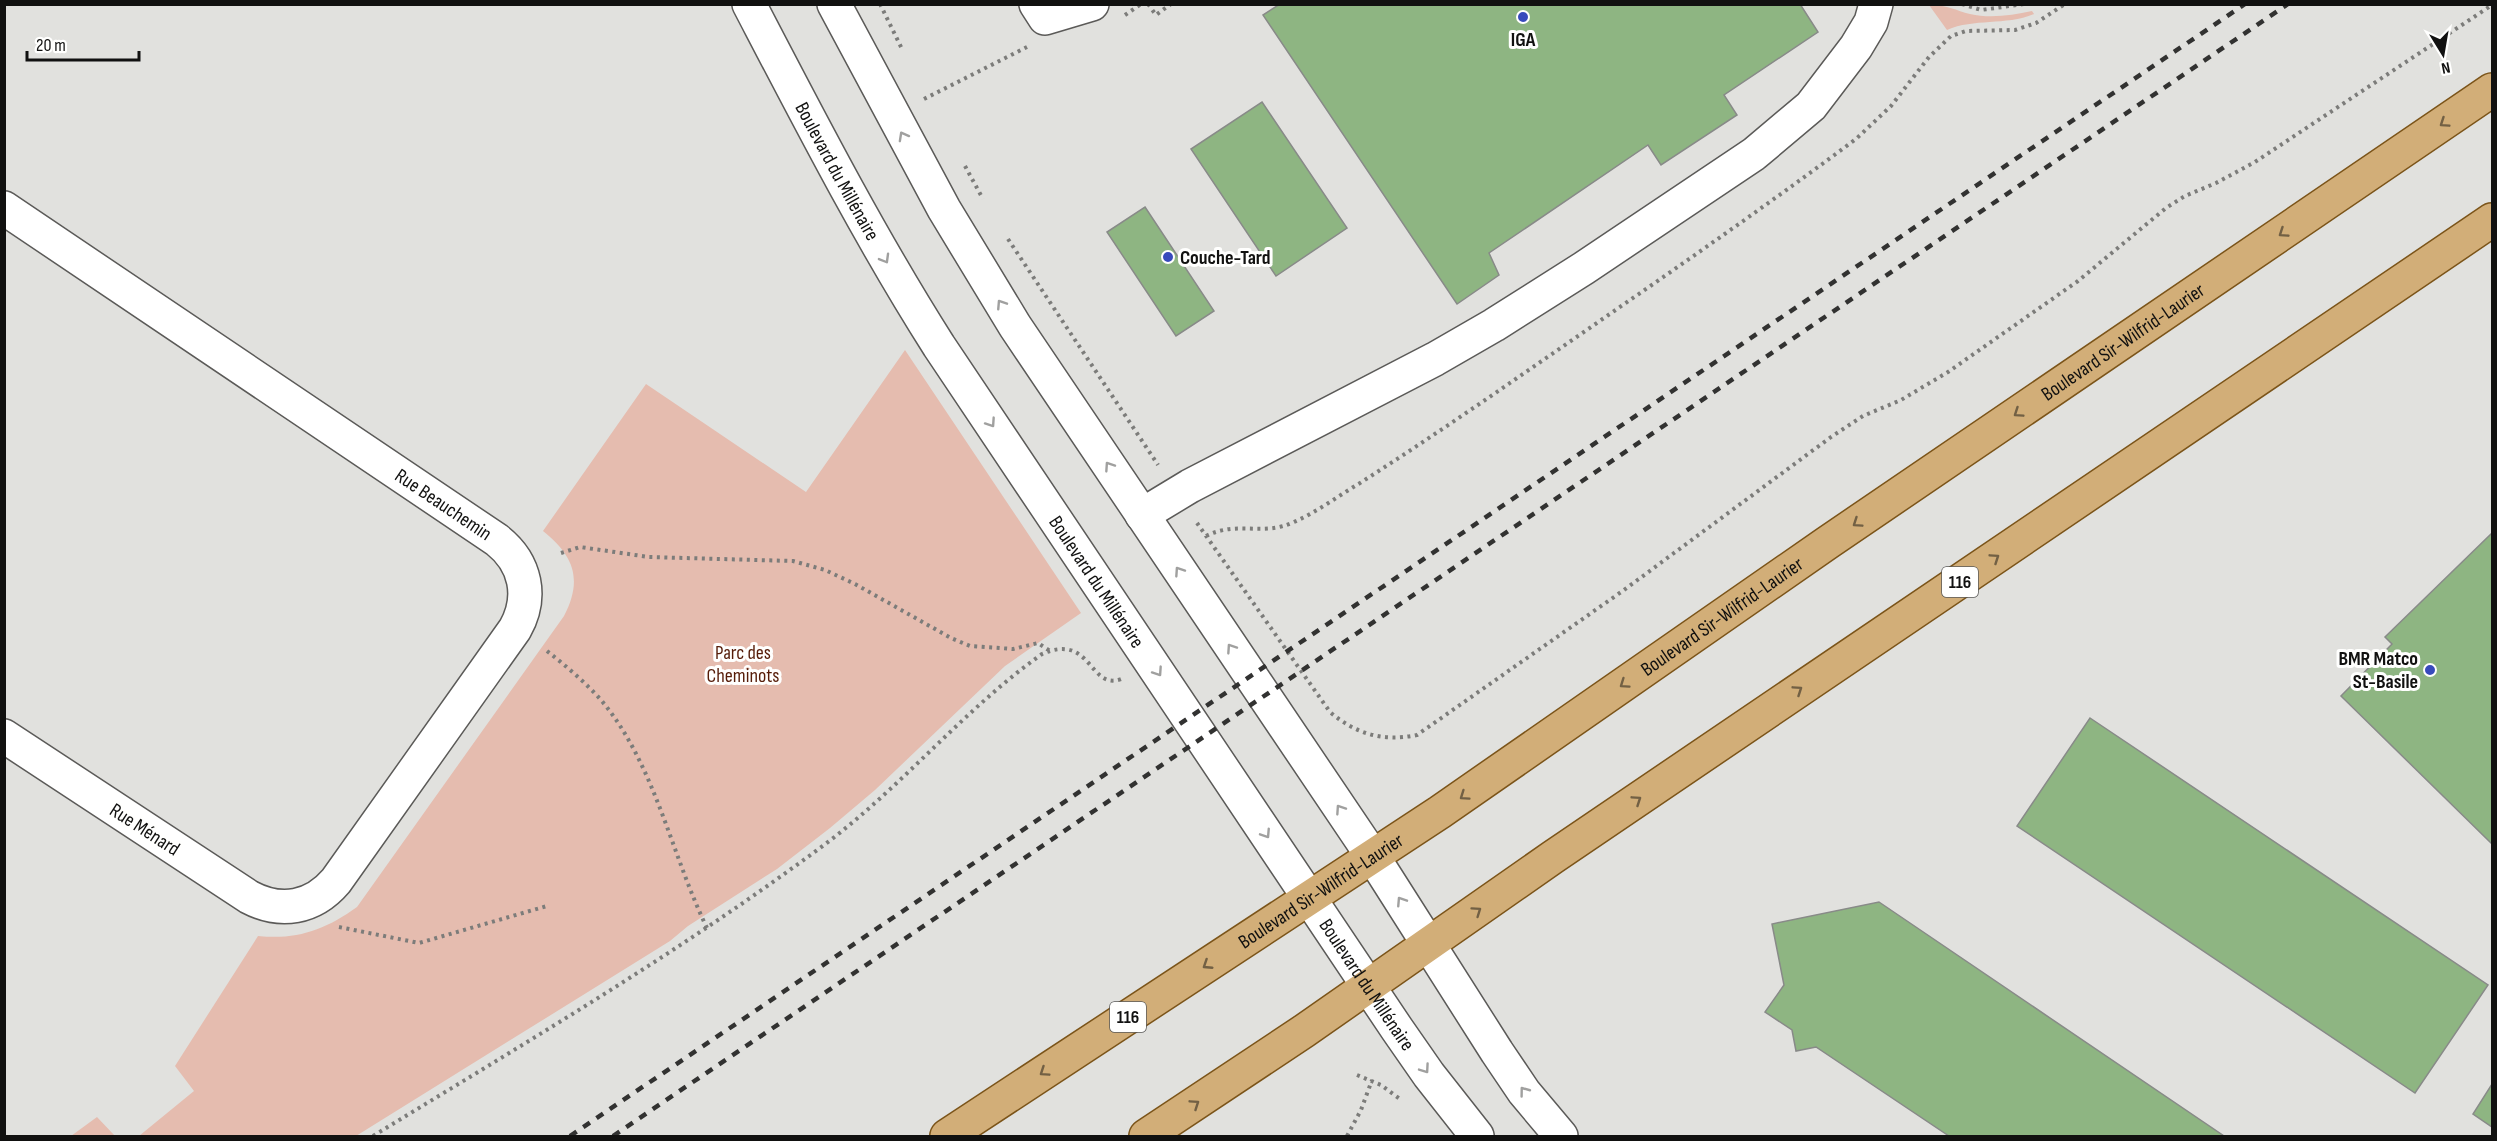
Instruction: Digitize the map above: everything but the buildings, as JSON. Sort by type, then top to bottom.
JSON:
[{"type":"main road","name":"Boulevard Sir-Wilfrid-Laurier","points":[[947,1137],[1373,857],[1827,543],[2493,90]]},
{"type":"main road","name":"116","points":[[1146,1137],[1611,818],[2493,220]]},
{"type":"street","name":"Boulevard du Millénaire","points":[[749,4],[846,190],[891,270],[939,346],[1309,900],[1429,1075],[1477,1137]]},
{"type":"street","points":[[834,4],[891,116],[977,266],[1048,378],[1373,857],[1518,1084],[1561,1137]]},
{"type":"street","points":[[1036,4],[1044,18],[1092,4]]},
{"type":"street","points":[[1142,515],[1190,486],[1436,359],[1494,325],[1584,268],[1754,154],[1811,106],[1856,47],[1871,22],[1876,4]]},
{"type":"street","name":"Rue Beauchemin","points":[[4,208],[497,540],[506,547],[519,565],[525,587],[525,598],[524,610],[515,629],[336,881],[321,896],[302,905],[291,907]]},
{"type":"street","name":"Rue Ménard","points":[[4,736],[249,897],[269,906],[291,907]]},
{"type":"path","points":[[880,4],[905,55]]},
{"type":"path","points":[[1123,16],[1141,4]]},
{"type":"path","points":[[1148,4],[1156,15],[1171,4]]},
{"type":"path","points":[[1962,4],[1981,10],[1994,10],[2024,4]]},
{"type":"path","points":[[1205,536],[1233,527],[1268,530],[1295,522],[1442,429],[1564,346],[1856,139],[1891,106],[1929,57],[1950,36],[1966,31],[2022,28],[2036,23],[2065,4]]},
{"type":"path","points":[[1195,520],[1330,712],[1344,724],[1380,738],[1399,739],[1417,735],[1624,590],[1831,437],[1863,416],[1901,400],[1948,372],[2069,287],[2166,208],[2185,196],[2216,183],[2255,162],[2493,5]]},
{"type":"path","points":[[891,116],[1036,42]]},
{"type":"path","points":[[922,87],[932,107]]},
{"type":"path","points":[[963,163],[983,199]]},
{"type":"path","points":[[1002,230],[1160,468]]},
{"type":"path","points":[[561,553],[580,547],[650,557],[793,561],[825,570],[855,584],[934,629],[970,646],[1013,649],[1038,643],[1050,651]]},
{"type":"path","points":[[373,1137],[707,928],[826,844],[892,788],[985,697],[1028,664],[1050,651],[1068,649],[1083,656],[1096,673],[1106,680],[1117,681],[1128,675]]},
{"type":"path","points":[[547,651],[568,667],[601,701],[625,738],[655,797],[688,888],[707,928]]},
{"type":"path","points":[[334,926],[419,943],[547,906]]},
{"type":"path","points":[[1357,1075],[1372,1080],[1402,1101]]},
{"type":"path","points":[[1347,1137],[1361,1110],[1372,1080]]},
{"type":"green space","points":[[1929,5],[1945,6],[1970,14],[1986,16],[2032,11],[2034,14],[2012,20],[1957,26],[1947,30]]},
{"type":"green space","name":"Parc des Cheminots","points":[[905,350],[1081,613],[1005,666],[875,790],[777,869],[688,926],[670,941],[356,1136],[139,1136],[194,1091],[175,1066],[258,936],[298,935],[310,932],[334,922],[357,907],[564,616],[573,591],[572,569],[562,550],[543,531],[646,384],[806,492]]},
{"type":"green space","points":[[97,1117],[115,1136],[71,1136]]},
{"type":"railway","points":[[570,1136],[2245,4]]},
{"type":"railway","points":[[613,1136],[2288,4]]},
{"type":"place","name":"IGA","points":[[1523,17]]},
{"type":"place","name":"Couche-Tard","points":[[1168,257]]},
{"type":"place","name":"BMR Matco St-Basile","points":[[2430,670]]}]
